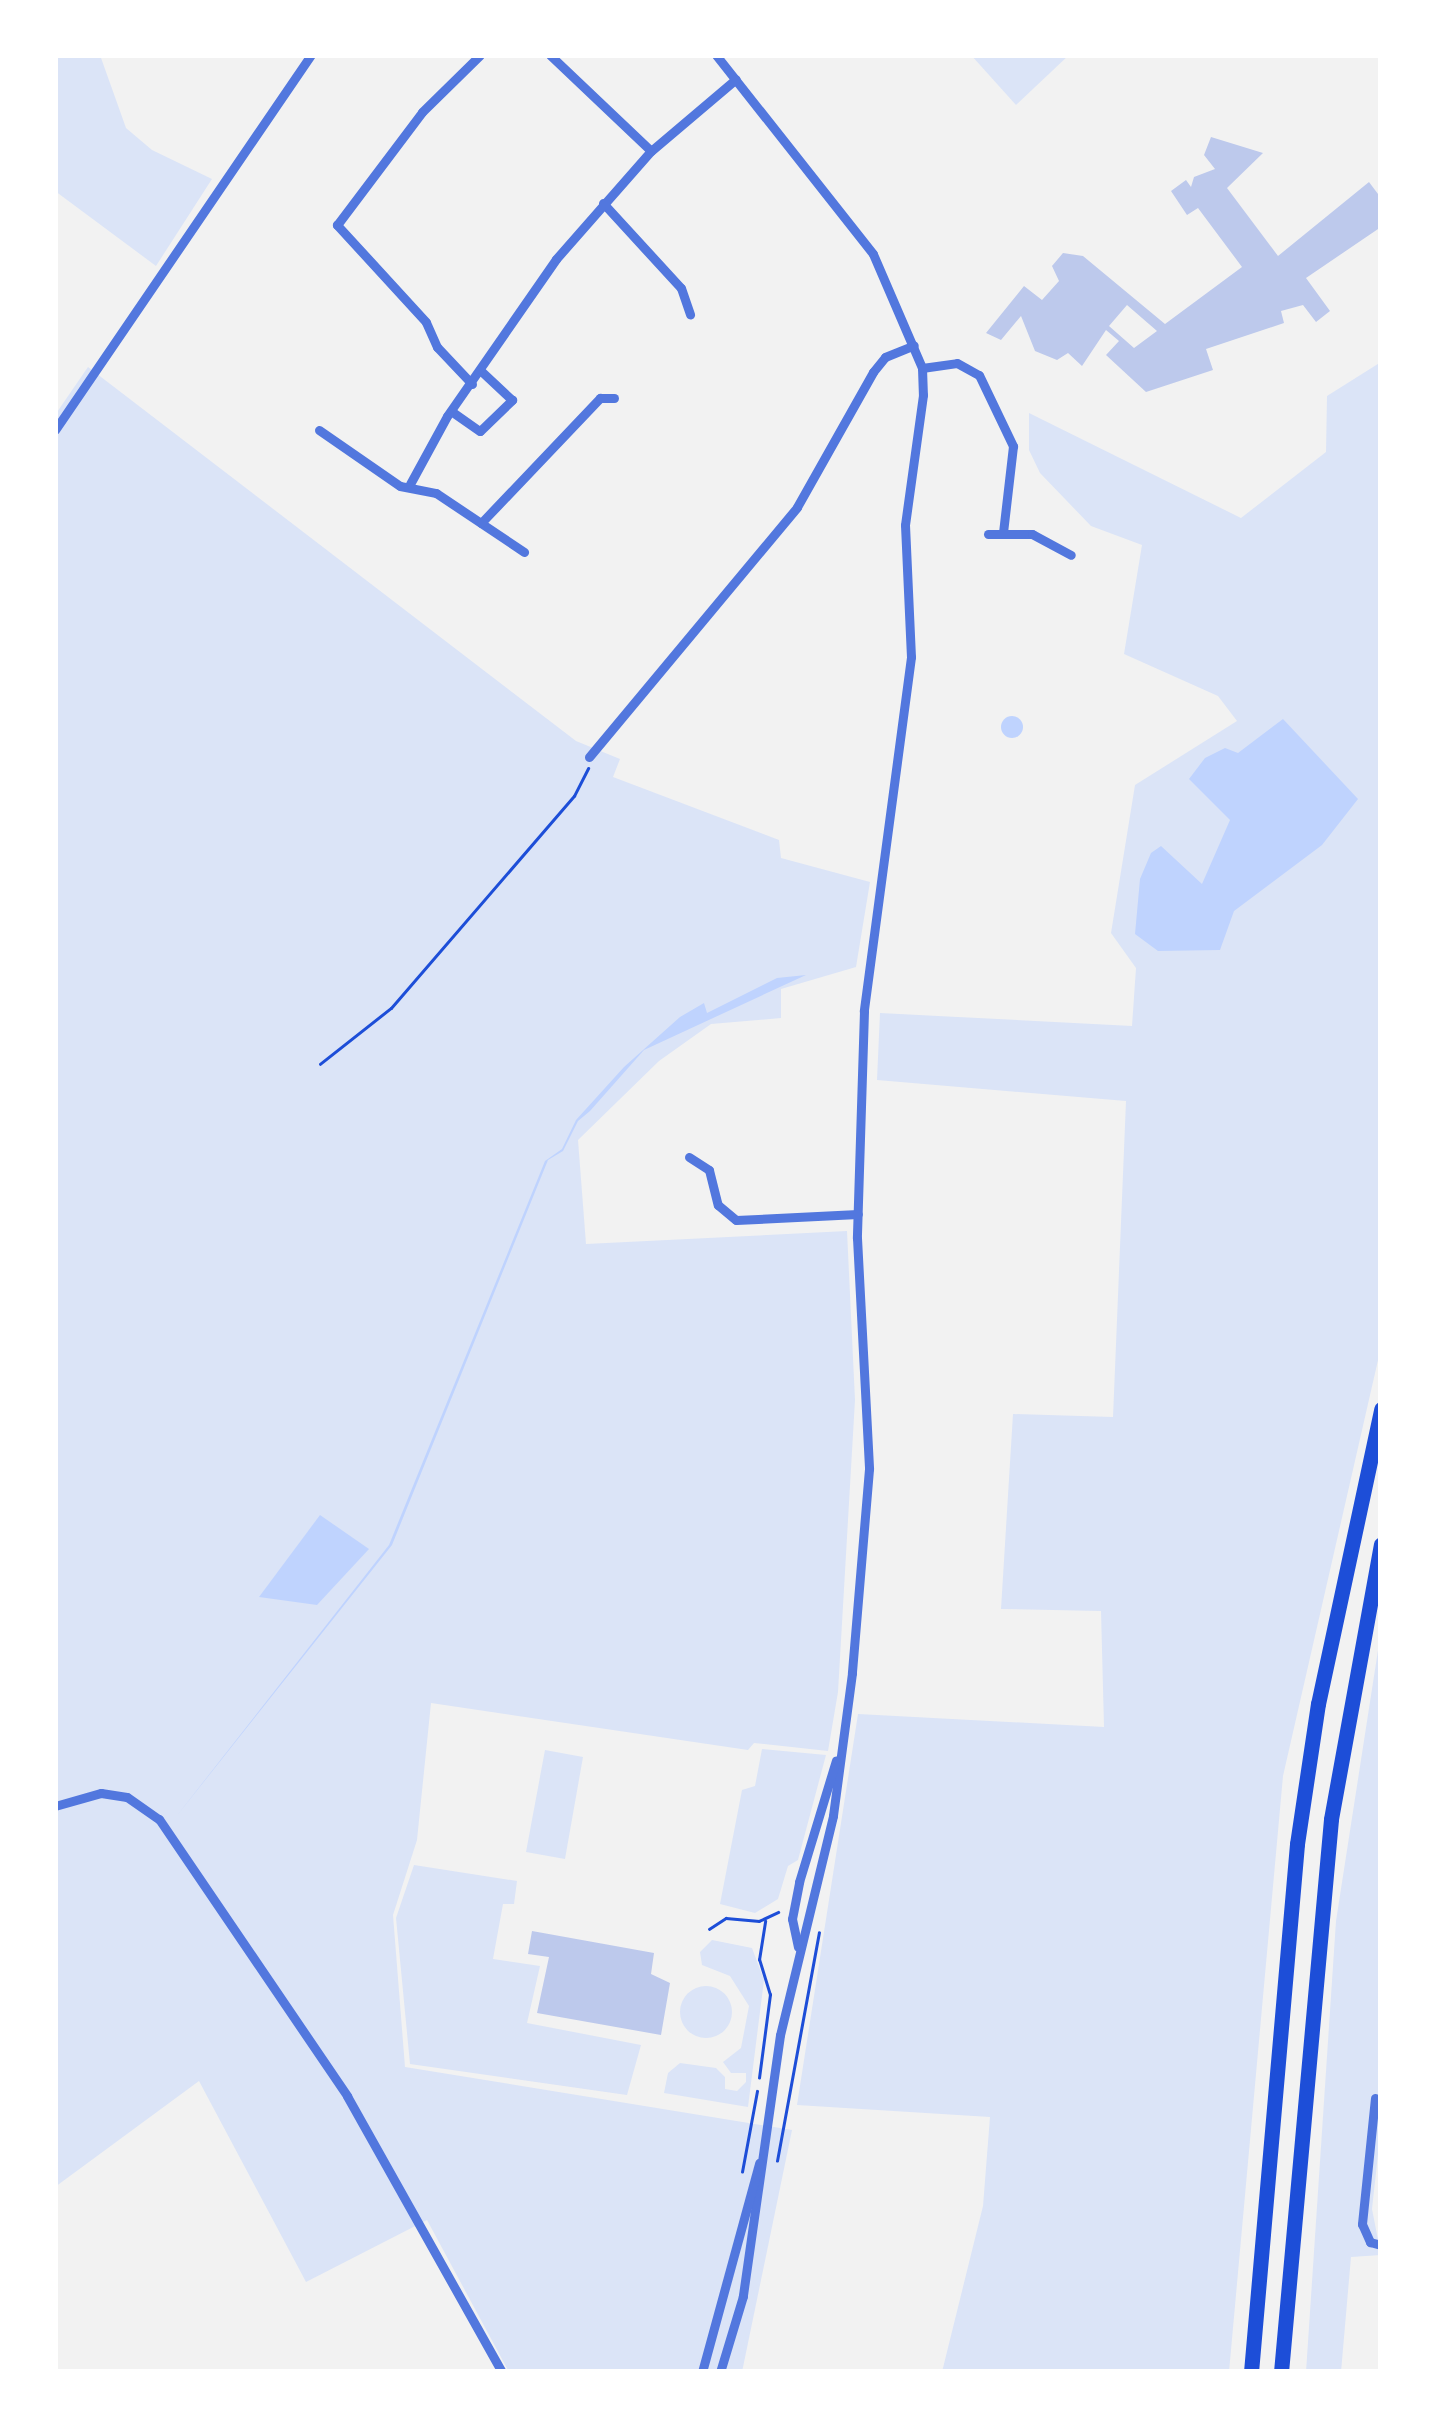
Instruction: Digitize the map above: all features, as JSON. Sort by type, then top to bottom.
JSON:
[{"type":"highway","points":[[1251,2372],[1298,1844],[1326,1665],[1381,1409]]},
{"type":"highway","points":[[1281,2372],[1318,1930],[1348,1714],[1381,1546]]},
{"type":"street","points":[[55,430],[312,55]]},
{"type":"street","points":[[472,384],[437,347],[426,322],[338,226],[422,112],[480,55]]},
{"type":"street","points":[[550,55],[651,150]]},
{"type":"street","points":[[716,55],[873,254],[922,368],[905,525],[911,657],[864,1011],[858,1214],[869,1469],[832,1816],[798,1950],[765,2141],[744,2296],[720,2372]]},
{"type":"street","points":[[410,484],[451,411],[603,203],[651,150],[736,79]]},
{"type":"street","points":[[603,203],[680,288],[690,314]]},
{"type":"street","points":[[589,756],[796,507],[873,372],[886,357],[914,344]]},
{"type":"street","points":[[922,368],[957,363],[979,376],[1013,446],[1003,532]]},
{"type":"street","points":[[451,411],[480,430],[512,400],[481,371]]},
{"type":"street","points":[[481,523],[600,398],[614,398]]},
{"type":"street","points":[[319,430],[400,486],[410,484],[524,552]]},
{"type":"street","points":[[988,534],[1032,534],[1072,555]]},
{"type":"street","points":[[690,1158],[709,1170],[718,1205],[736,1220],[858,1214]]},
{"type":"street","points":[[798,1950],[792,1918],[799,1882],[838,1756]]},
{"type":"street","points":[[55,1806],[101,1793],[127,1797],[159,1819],[346,2096],[502,2372]]},
{"type":"street","points":[[1375,2098],[1362,2224],[1370,2242],[1381,2245]]},
{"type":"street","points":[[702,2372],[765,2141]]},
{"type":"path","points":[[320,1064],[391,1008],[574,796],[587,779],[589,756]]},
{"type":"path","points":[[741,2176],[770,1995],[758,1960],[764,1920]]},
{"type":"shaded area","points":[[55,55],[100,55],[126,128],[152,150],[212,179],[156,266],[55,191]]},
{"type":"shaded area","points":[[971,55],[1069,55],[1016,105]]},
{"type":"shaded area","points":[[1381,362],[1381,1347],[1283,1776],[1229,2372],[942,2372],[983,2206],[990,2117],[797,2105],[858,1714],[1104,1727],[1101,1611],[1001,1609],[1013,1414],[1113,1417],[1126,1101],[877,1080],[880,1013],[1132,1026],[1136,968],[1111,933],[1135,785],[1237,721],[1218,696],[1124,654],[1142,545],[1091,526],[1040,473],[1029,450],[1029,413],[1241,518],[1326,452],[1327,396]]},
{"type":"shaded area","points":[[88,367],[576,741],[620,759],[613,777],[779,840],[781,858],[870,882],[856,967],[781,989],[781,1018],[711,1024],[659,1061],[578,1140],[586,1244],[847,1231],[855,1400],[838,1692],[828,1751],[754,1743],[748,1750],[431,1703],[417,1840],[393,1915],[405,2067],[792,2130],[742,2372],[509,2372],[427,2220],[306,2282],[199,2081],[55,2187],[55,415]]},
{"type":"shaded area","points":[[1381,1631],[1381,2127],[1372,2209],[1381,2255],[1351,2257],[1341,2372],[1306,2372],[1336,1921]]},
{"type":"shaded area","points":[[762,1749],[826,1755],[798,1860],[788,1866],[778,1899],[755,1913],[720,1904],[742,1790],[755,1786]]},
{"type":"shaded area","points":[[545,1750],[583,1757],[565,1859],[526,1852]]},
{"type":"shaded area","points":[[414,1865],[517,1881],[514,1904],[503,1904],[493,1959],[540,1966],[527,2023],[641,2045],[627,2095],[410,2064],[396,1918]]},
{"type":"shaded area","points":[[712,1940],[752,1948],[764,1980],[748,2107],[664,2093],[668,2073],[680,2063],[716,2068],[725,2077],[725,2089],[737,2091],[746,2082],[746,2073],[731,2073],[723,2062],[741,2048],[749,2006],[730,1976],[702,1965],[700,1952]]},
{"type":"shaded area","points":[[706,1986],[724,1994],[732,2012],[724,2030],[706,2038],[688,2030],[680,2012],[688,1994]]},
{"type":"water","points":[[1012,716],[1020,719],[1020,735],[1012,738],[1004,735],[1001,727],[1004,719]]},
{"type":"water","points":[[1283,719],[1358,799],[1322,845],[1234,911],[1220,950],[1158,951],[1135,934],[1140,879],[1151,853],[1161,846],[1202,884],[1230,820],[1189,779],[1205,758],[1225,748],[1238,753]]},
{"type":"water","points":[[806,975],[644,1050],[578,1121],[563,1151],[548,1160],[392,1545],[175,1818],[389,1545],[545,1161],[562,1149],[576,1120],[624,1067],[680,1017],[704,1003],[707,1013],[777,978]]},
{"type":"water","points":[[320,1515],[369,1549],[317,1605],[259,1597]]},
{"type":"building","points":[[1211,137],[1263,153],[1227,188],[1278,256],[1369,182],[1381,198],[1381,227],[1306,278],[1330,311],[1316,322],[1303,305],[1281,311],[1284,323],[1206,349],[1213,370],[1146,392],[1106,355],[1119,341],[1106,330],[1082,366],[1068,353],[1057,360],[1035,351],[1021,316],[1001,340],[986,333],[1024,286],[1042,300],[1059,281],[1052,266],[1063,253],[1083,256],[1165,324],[1242,267],[1198,208],[1187,215],[1171,191],[1186,180],[1191,187],[1194,177],[1215,169],[1204,155]],"holes":[[[1127,305],[1157,331],[1134,348],[1109,326]]]},
{"type":"building","points":[[532,1931],[654,1953],[651,1974],[670,1983],[661,2035],[537,2013],[549,1957],[528,1954]]}]
